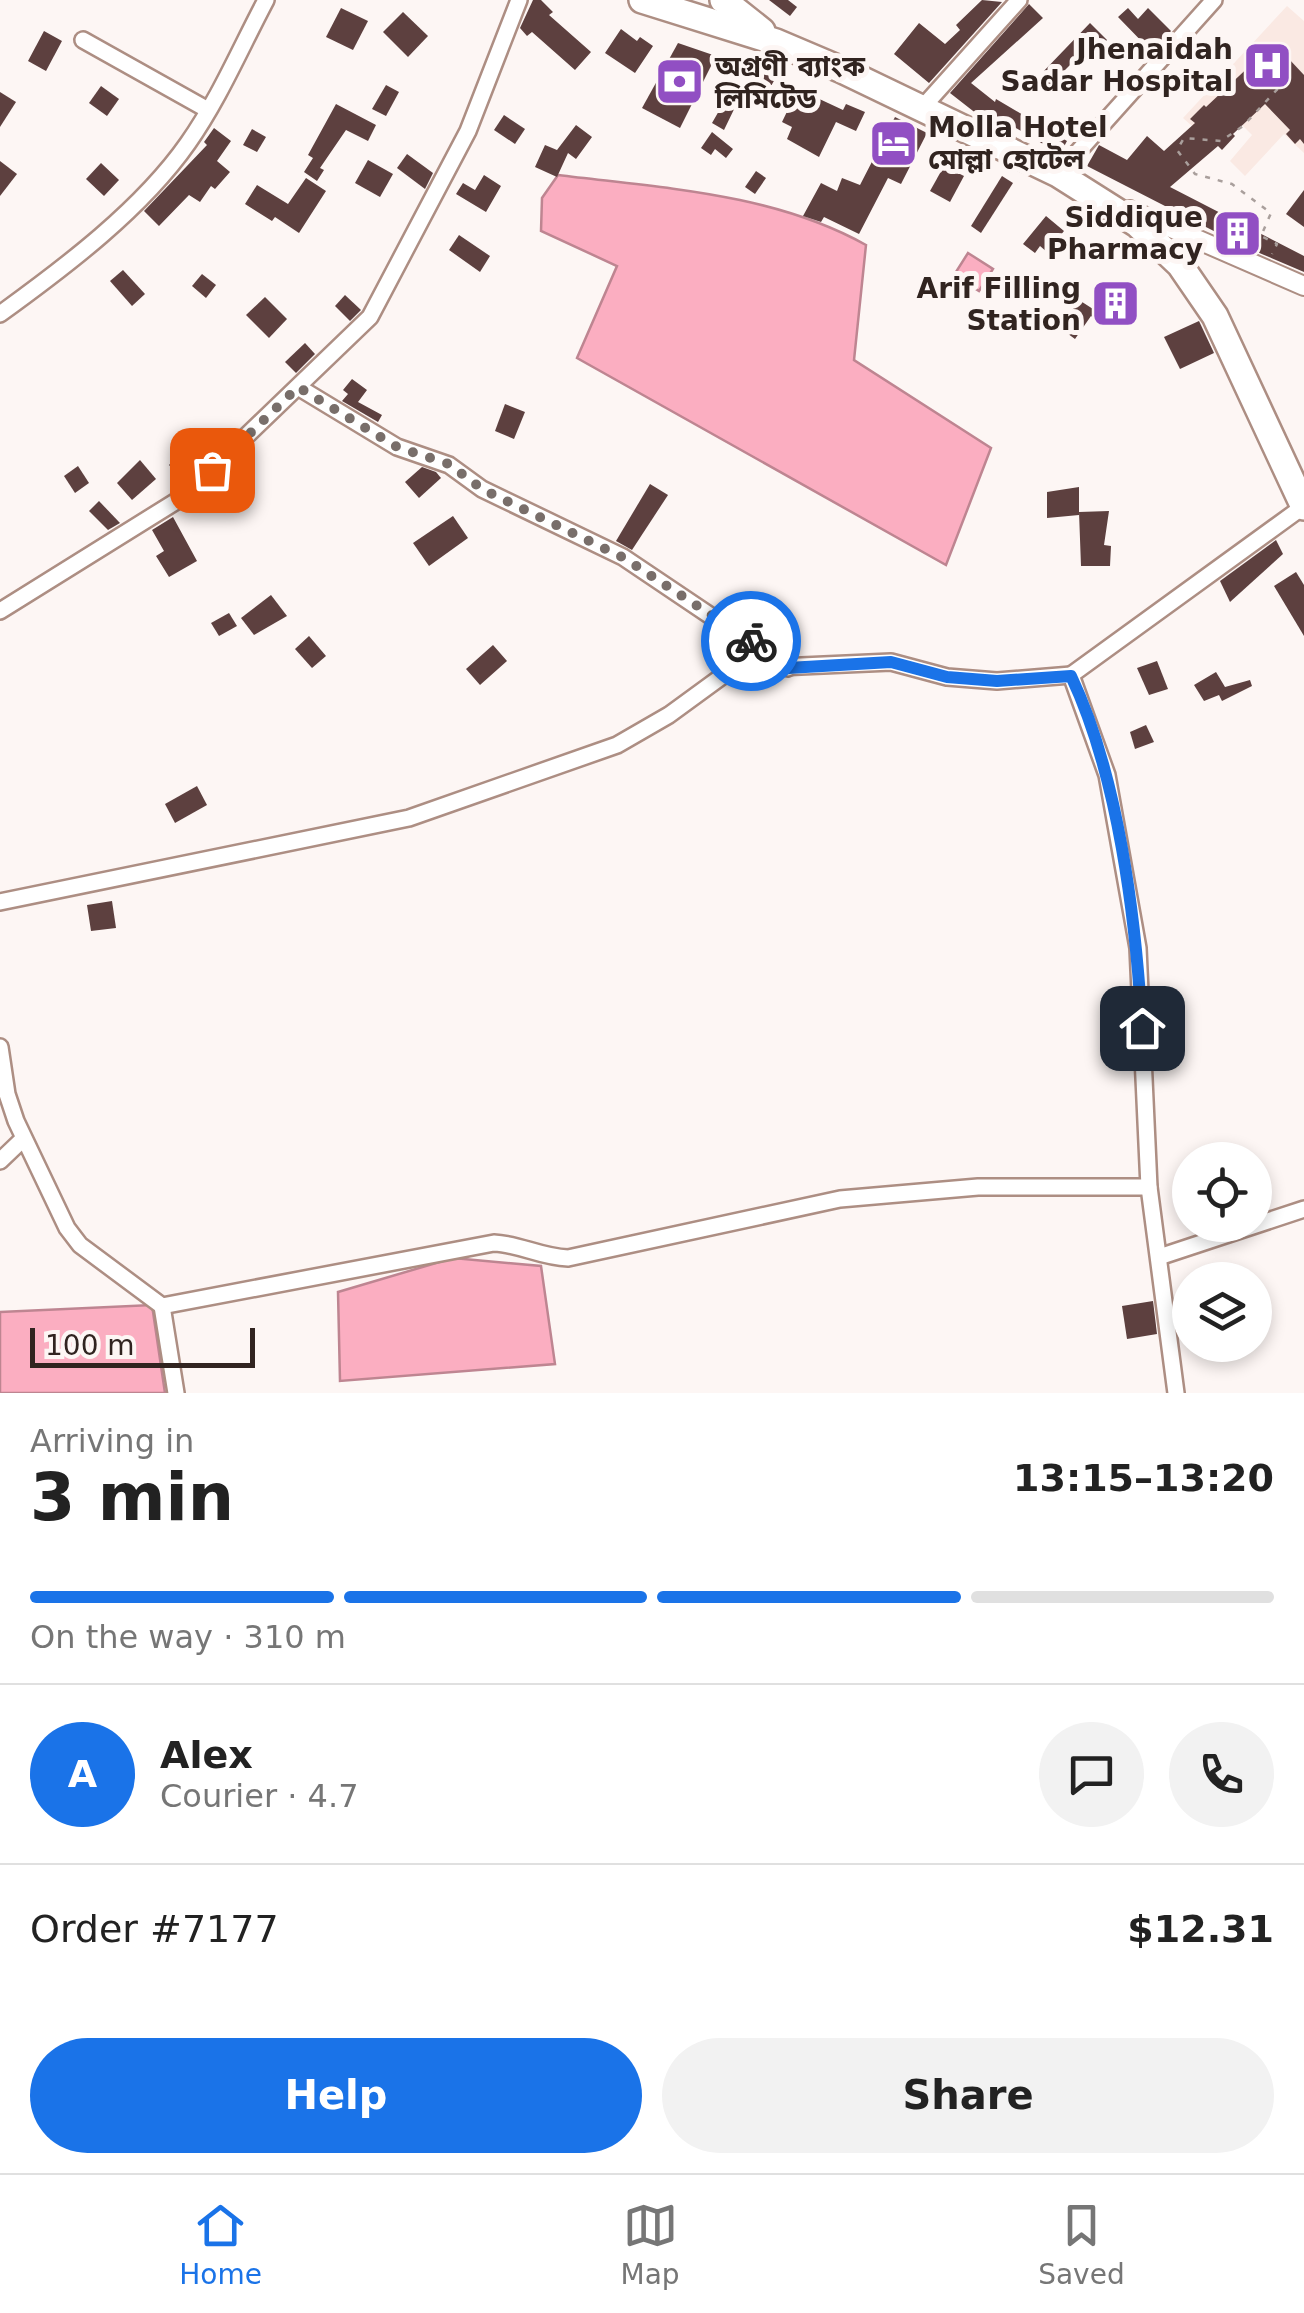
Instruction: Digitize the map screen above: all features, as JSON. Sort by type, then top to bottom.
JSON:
[{"type":"highway","points":[[642,0],[776,42],[922,108],[1058,174],[1137,224],[1180,265],[1206,303],[1304,506]]},
{"type":"highway","points":[[723,0],[776,42]]},
{"type":"street","points":[[0,314],[51,278],[147,192],[190,140],[266,0]]},
{"type":"street","points":[[0,611],[167,509],[374,311],[468,131],[519,0]]},
{"type":"street","points":[[922,108],[1019,0]]},
{"type":"street","points":[[1058,174],[1214,0]]},
{"type":"street","points":[[84,40],[208,110]]},
{"type":"street","points":[[1097,196],[1304,286]]},
{"type":"street","points":[[298,387],[397,447],[449,464],[482,489],[624,558],[788,668]]},
{"type":"street","points":[[0,902],[409,818],[617,745],[732,669],[891,662],[947,677],[997,681],[1071,676],[1304,506]]},
{"type":"street","points":[[1071,676],[1106,775],[1138,948],[1149,1187],[1176,1393]]},
{"type":"street","points":[[0,1047],[7,1094],[23,1139],[80,1246],[162,1306],[176,1393]]},
{"type":"street","points":[[0,1161],[23,1139]]},
{"type":"street","points":[[162,1306],[494,1242],[544,1257],[568,1258],[840,1199],[978,1186],[1149,1187]]},
{"type":"street","points":[[1159,1257],[1304,1209]]},
{"type":"path","points":[[1265,269],[1277,244],[1261,236],[1271,213],[1232,184],[1194,174],[1177,150],[1184,138],[1221,142],[1254,114],[1286,80],[1268,61]]},
{"type":"shaded area","name":"Jhenaidah Sadar Hospital","points":[[1287,6],[1304,21],[1304,153],[1284,134],[1245,176],[1230,161],[1252,135],[1227,110],[1202,135],[1183,118]]},
{"type":"shaded area","points":[[558,175],[755,203],[830,228],[866,245],[854,360],[991,448],[946,565],[577,358],[617,266],[541,231],[542,198]]},
{"type":"shaded area","points":[[968,253],[993,269],[979,291],[954,275]]},
{"type":"shaded area","points":[[453,1258],[541,1266],[555,1364],[340,1381],[338,1292]]},
{"type":"shaded area","points":[[152,1305],[165,1393],[0,1393],[0,1312]]},
{"type":"building","points":[[533,0],[541,0],[553,12],[549,15],[591,52],[575,70],[532,32],[527,36],[520,28]]},
{"type":"building","points":[[769,0],[788,0],[797,7],[790,16]]},
{"type":"building","points":[[982,0],[1002,2],[929,83],[894,54],[919,23],[945,44],[960,30],[956,25]]},
{"type":"building","points":[[1029,4],[1043,18],[971,83],[995,102],[996,99],[1067,141],[1060,154],[987,111],[982,118],[950,93]]},
{"type":"building","points":[[341,8],[368,21],[353,50],[326,37]]},
{"type":"building","points":[[1128,8],[1138,19],[1148,8],[1171,31],[1152,52],[1118,17]]},
{"type":"building","points":[[403,12],[428,36],[408,57],[383,32]]},
{"type":"building","points":[[1090,23],[1107,40],[1091,56],[1085,50],[1050,85],[1040,75]]},
{"type":"building","points":[[621,29],[637,41],[640,37],[653,46],[635,73],[605,53]]},
{"type":"building","points":[[44,31],[62,41],[46,71],[28,61]]},
{"type":"building","name":"অগ্রণী ব্যাংক লিমিটেড","points":[[678,43],[716,56],[680,128],[642,108]]},
{"type":"building","points":[[1274,43],[1304,75],[1304,144],[1300,139],[1295,144],[1286,134],[1290,130],[1265,104],[1222,150],[1218,146],[1170,187],[1304,256],[1304,272],[1243,246],[1087,166],[1099,145],[1127,160],[1147,136],[1164,151],[1195,123],[1190,119],[1204,105]]},
{"type":"building","points":[[757,69],[775,79],[758,109],[739,99],[724,130],[712,123],[735,83],[747,88]]},
{"type":"building","points":[[386,85],[399,92],[386,116],[372,109]]},
{"type":"building","points":[[101,86],[119,99],[107,116],[89,103]]},
{"type":"building","points":[[798,89],[843,110],[846,104],[865,112],[856,131],[836,122],[819,157],[787,139],[792,127],[782,122]]},
{"type":"building","points":[[0,92],[16,102],[0,127]]},
{"type":"building","points":[[336,104],[376,125],[368,141],[346,130],[320,168],[324,170],[317,181],[304,172],[313,158],[308,155]]},
{"type":"building","points":[[504,115],[525,129],[515,144],[494,130]]},
{"type":"building","points":[[895,117],[927,133],[901,184],[888,178],[859,234],[824,217],[821,222],[803,216],[821,183],[837,191],[842,178],[860,185]]},
{"type":"building","points":[[576,125],[592,137],[576,159],[568,153],[557,177],[535,167],[545,145],[557,150]]},
{"type":"building","points":[[214,128],[231,141],[217,161],[230,172],[215,189],[211,186],[200,202],[189,195],[159,226],[144,211],[207,145],[204,142]]},
{"type":"building","points":[[252,129],[266,137],[257,152],[243,145]]},
{"type":"building","points":[[712,132],[733,149],[726,158],[715,149],[711,155],[701,148]]},
{"type":"building","points":[[407,154],[433,173],[425,189],[397,168]]},
{"type":"building","points":[[368,160],[393,174],[380,197],[355,183]]},
{"type":"building","points":[[0,161],[17,174],[0,196]]},
{"type":"building","points":[[101,163],[119,180],[104,196],[86,179]]},
{"type":"building","points":[[944,166],[964,176],[950,202],[930,191]]},
{"type":"building","points":[[756,171],[766,178],[755,194],[745,187]]},
{"type":"building","points":[[484,175],[501,186],[486,212],[456,194],[463,183],[475,190]]},
{"type":"building","points":[[1002,176],[1013,183],[981,233],[971,226]]},
{"type":"building","points":[[306,178],[326,191],[299,233],[245,204],[257,185],[288,204]]},
{"type":"building","points":[[1304,190],[1304,227],[1286,214]]},
{"type":"building","points":[[1046,216],[1064,231],[1047,252],[1040,246],[1035,253],[1023,244]]},
{"type":"building","points":[[459,235],[490,256],[480,272],[449,250]]},
{"type":"building","points":[[123,270],[145,294],[132,306],[110,281]]},
{"type":"building","points":[[202,274],[216,285],[206,298],[192,286]]},
{"type":"building","points":[[1125,280],[1129,284],[1120,298],[1129,307],[1120,316],[1112,309],[1102,324],[1091,316],[1075,339],[1060,328],[1079,300],[1093,309]]},
{"type":"building","points":[[345,295],[361,310],[350,321],[335,306]]},
{"type":"building","points":[[265,297],[287,319],[269,338],[246,315]]},
{"type":"building","points":[[1199,321],[1214,353],[1180,369],[1164,337]]},
{"type":"building","points":[[305,343],[315,354],[296,373],[285,362]]},
{"type":"building","points":[[352,379],[367,390],[358,402],[382,415],[378,422],[342,401],[348,394],[343,390]]},
{"type":"building","points":[[505,404],[525,412],[514,439],[495,431]]},
{"type":"building","points":[[182,452],[197,468],[184,480],[169,465]]},
{"type":"building","points":[[140,460],[156,479],[132,500],[117,483]]},
{"type":"building","points":[[78,466],[89,483],[75,493],[64,476]]},
{"type":"building","points":[[422,467],[441,478],[419,498],[405,482]]},
{"type":"building","points":[[650,484],[668,495],[632,550],[616,541]]},
{"type":"building","points":[[1079,487],[1079,515],[1047,518],[1047,492]]},
{"type":"building","points":[[99,501],[120,523],[108,530],[89,511]]},
{"type":"building","points":[[1109,511],[1104,545],[1111,546],[1110,566],[1081,566],[1079,512]]},
{"type":"building","points":[[453,516],[468,538],[429,566],[413,543]]},
{"type":"building","points":[[173,517],[197,561],[169,577],[156,556],[164,551],[152,530]]},
{"type":"building","points":[[1276,540],[1283,554],[1230,602],[1220,581]]},
{"type":"building","points":[[1296,572],[1304,585],[1304,636],[1274,586]]},
{"type":"building","points":[[271,595],[287,616],[254,635],[241,618]]},
{"type":"building","points":[[229,613],[237,626],[219,636],[211,623]]},
{"type":"building","points":[[309,636],[326,656],[312,668],[295,649]]},
{"type":"building","points":[[493,645],[507,661],[480,685],[466,669]]},
{"type":"building","points":[[1157,661],[1168,689],[1149,695],[1137,668]]},
{"type":"building","points":[[1216,672],[1225,687],[1250,680],[1252,686],[1222,701],[1219,695],[1204,701],[1194,685]]},
{"type":"building","points":[[1146,725],[1154,742],[1135,749],[1130,732]]},
{"type":"building","points":[[197,786],[207,805],[175,823],[165,804]]},
{"type":"building","points":[[112,901],[116,928],[91,931],[87,905]]},
{"type":"building","points":[[1153,1301],[1157,1334],[1127,1339],[1122,1306]]},
{"type":"way so far","points":[[212,470],[298,387],[397,447],[449,464],[482,489],[624,558],[751,641]]},
{"type":"place","name":"Jhenaidah Sadar Hospital","points":[[1268,65]]},
{"type":"place","name":"অগ্রণী ব্যাংক লিমিটেড","points":[[680,82]]},
{"type":"place","name":"Molla Hotel মোল্লা হোটেল","points":[[893,143]]},
{"type":"place","name":"Siddique Pharmacy","points":[[1238,233]]},
{"type":"place","name":"Arif Filling Station","points":[[1116,304]]},
{"type":"route","points":[[751,641],[788,668],[891,662],[947,677],[997,681],[1071,676],[1106,775],[1138,948],[1142,1028]]}]
